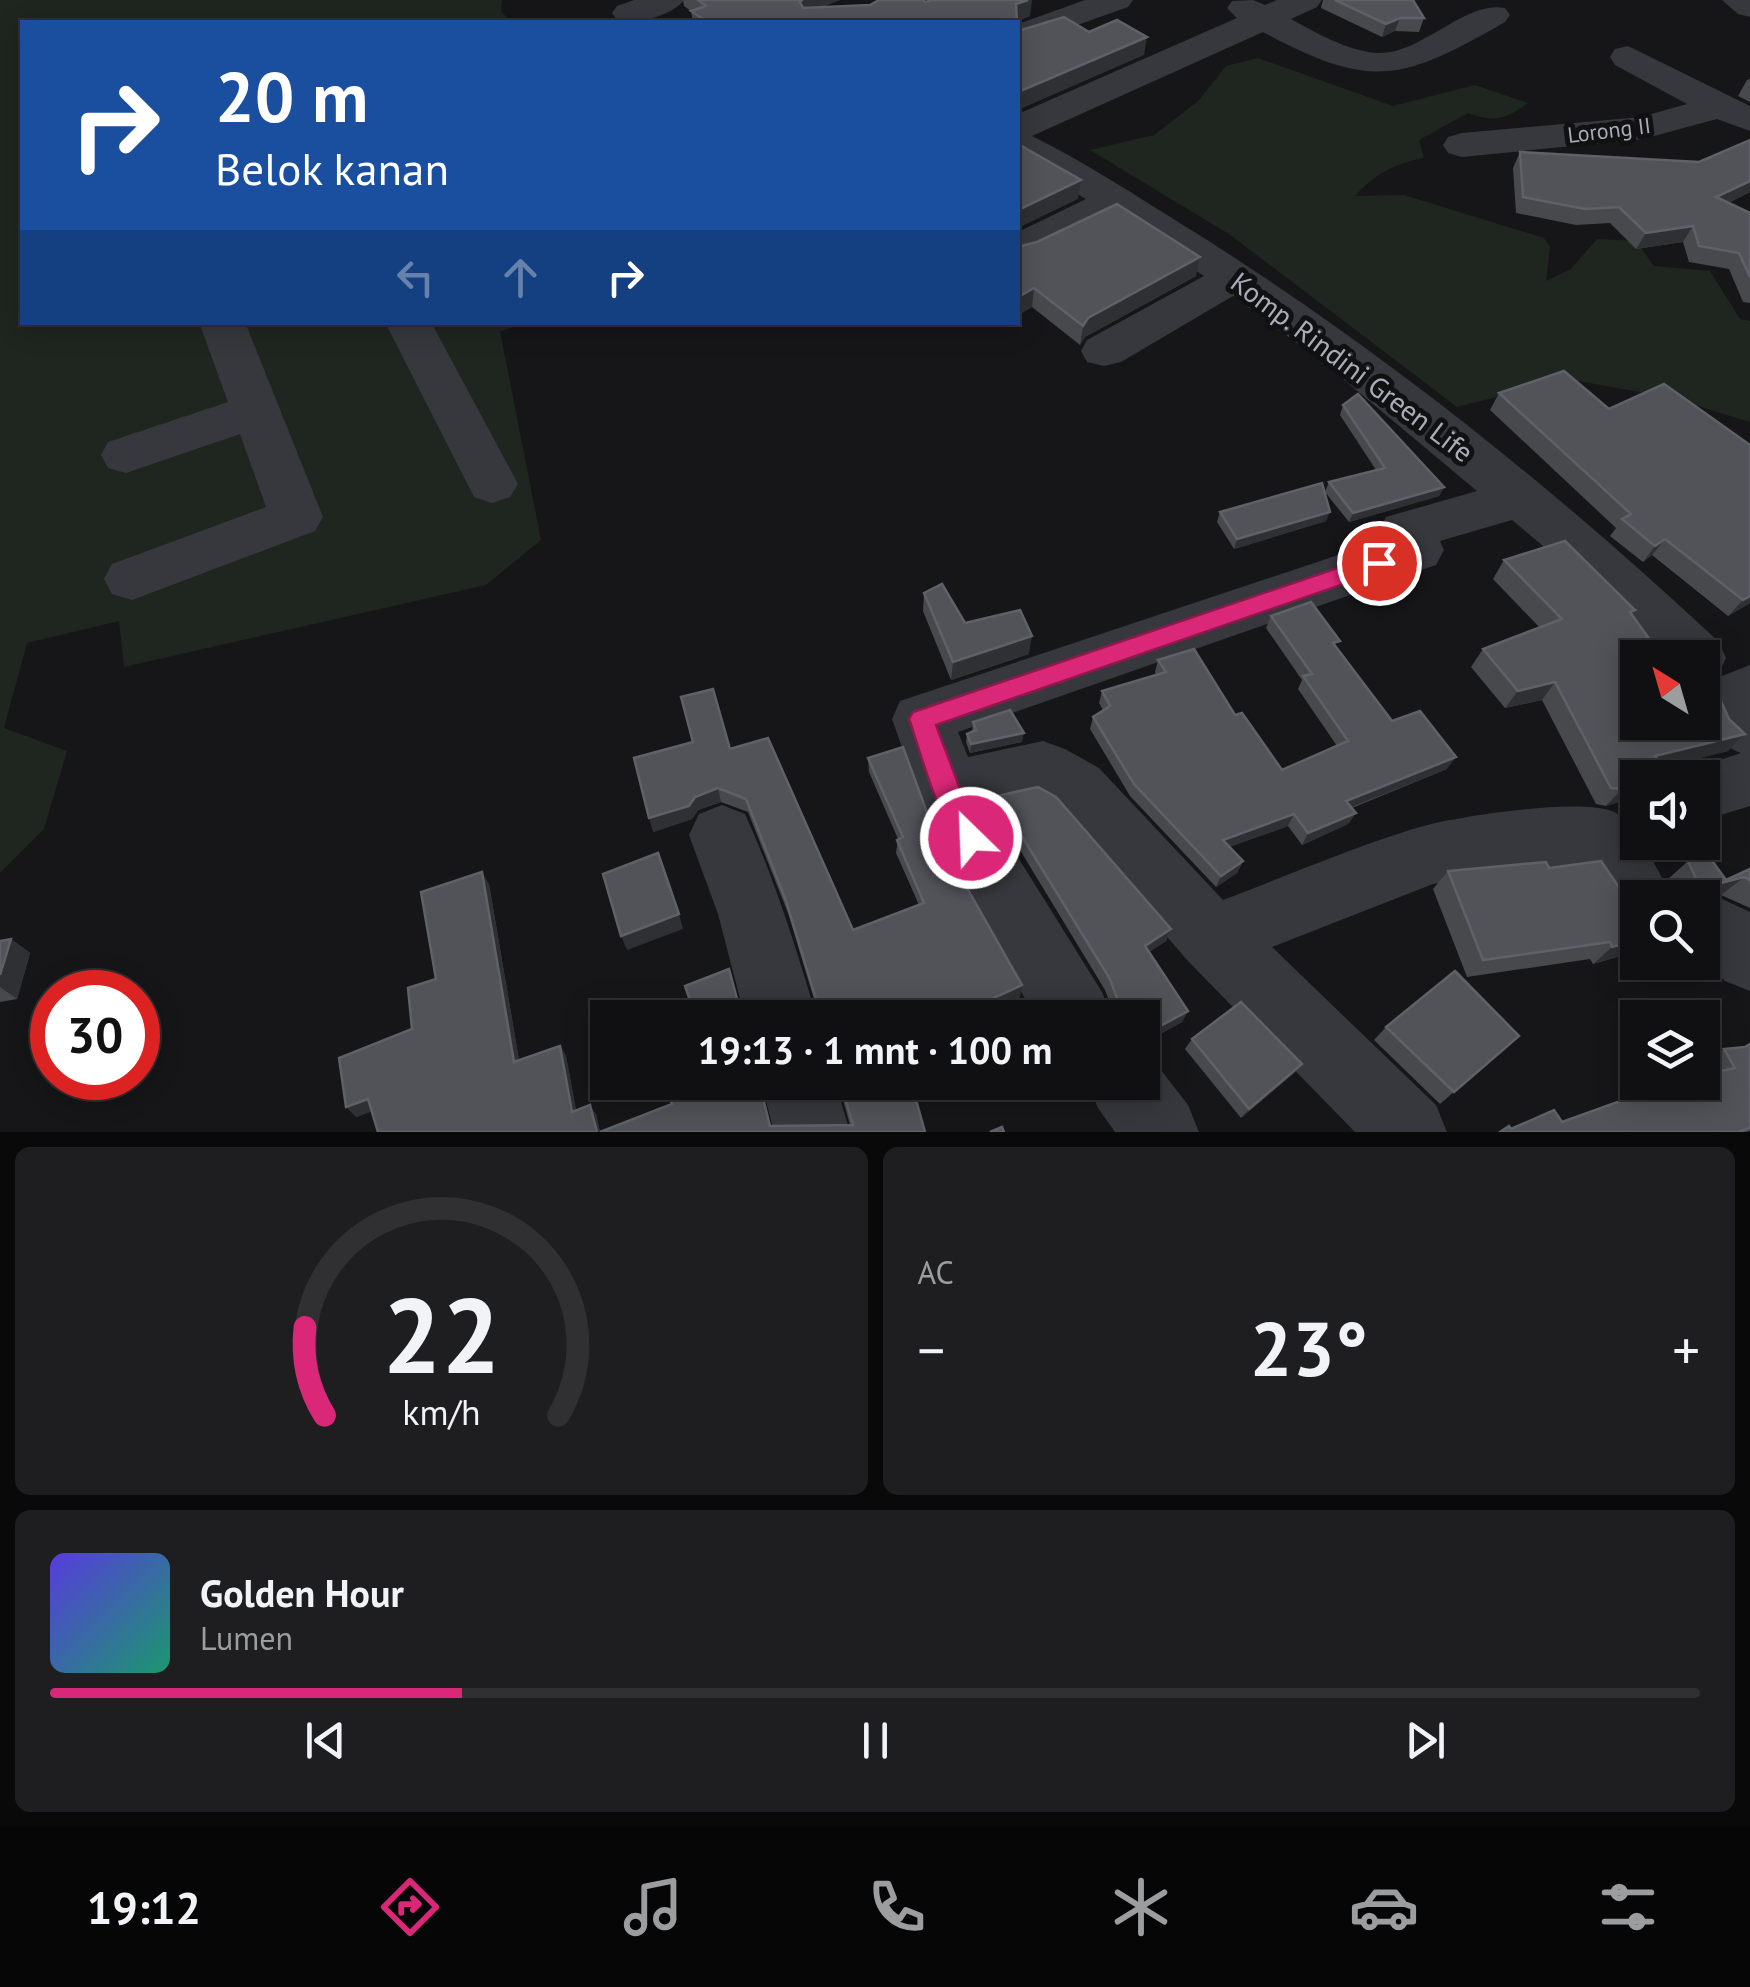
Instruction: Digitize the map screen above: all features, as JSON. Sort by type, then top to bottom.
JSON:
[{"type":"street","points":[[629,13],[667,0]]},
{"type":"street","points":[[1020,35],[1116,0]]},
{"type":"street","points":[[1227,0],[1344,56],[1384,64],[1440,45],[1493,15]]},
{"type":"street","points":[[1020,127],[1305,0]]},
{"type":"street","points":[[1739,0],[1750,7]]},
{"type":"street","points":[[1628,57],[1735,114]]},
{"type":"street","name":"Lorong II","points":[[1462,145],[1626,130],[1735,114]]},
{"type":"street","name":"Komp. Rindini Green Life","points":[[1020,145],[1056,163],[1236,277],[1342,353],[1574,541],[1725,688]]},
{"type":"street","points":[[1020,247],[1115,201]]},
{"type":"street","points":[[1104,351],[1236,277]]},
{"type":"street","points":[[132,579],[296,517],[223,325]]},
{"type":"street","points":[[410,325],[492,484]]},
{"type":"street","points":[[126,455],[255,411]]},
{"type":"street","points":[[1065,1000],[957,816],[922,719],[1416,550],[1406,531],[1490,508],[1516,494]]},
{"type":"street","points":[[955,804],[966,788],[976,782],[1043,768],[1076,788],[1212,937],[1409,1132]]},
{"type":"street","points":[[1212,937],[1432,854],[1564,835],[1596,834],[1626,880]]},
{"type":"street","points":[[722,835],[752,914],[775,1000]]},
{"type":"street","points":[[1720,932],[1750,957]]},
{"type":"street","points":[[803,1100],[812,1132]]},
{"type":"street","points":[[1137,1100],[1161,1132]]},
{"type":"shaded area","points":[[0,0],[502,0],[501,11],[509,20],[20,20],[20,325],[521,325],[500,331],[541,540],[486,585],[124,667],[119,621],[27,643],[4,728],[67,751],[44,829],[0,873]]},
{"type":"shaded area","points":[[1258,58],[1393,106],[1475,85],[1528,103],[1500,118],[1468,113],[1419,140],[1424,158],[1386,171],[1355,196],[1404,195],[1544,238],[1550,247],[1546,281],[1571,269],[1597,239],[1636,241],[1654,266],[1710,271],[1740,319],[1750,321],[1750,422],[1668,397],[1567,379],[1457,407],[1229,234],[1090,150],[1154,135],[1198,101],[1226,66]]},
{"type":"building","points":[[698,0],[802,0],[803,8],[870,5],[879,0],[1028,0],[1016,4],[1017,20],[704,20],[691,11],[706,6]]},
{"type":"building","points":[[1335,0],[1413,0],[1424,18],[1400,18],[1386,24]]},
{"type":"building","points":[[1064,17],[1089,32],[1117,20],[1147,37],[1020,91],[1020,30]]},
{"type":"building","points":[[1750,140],[1750,181],[1716,197],[1750,213],[1750,277],[1739,253],[1699,246],[1693,226],[1646,233],[1619,207],[1585,209],[1523,197],[1520,152],[1699,162]]},
{"type":"building","points":[[1020,145],[1081,180],[1020,209]]},
{"type":"building","points":[[1117,204],[1200,257],[1088,318],[1083,326],[1034,288],[1020,296],[1020,245],[1037,242]]},
{"type":"building","points":[[1564,371],[1609,409],[1664,384],[1750,445],[1750,596],[1743,600],[1665,539],[1655,546],[1622,519],[1631,514],[1499,393]]},
{"type":"building","points":[[1358,394],[1444,487],[1353,513],[1329,482],[1385,468],[1343,405]]},
{"type":"building","points":[[1322,483],[1330,512],[1237,539],[1220,512]]},
{"type":"building","points":[[1565,541],[1635,610],[1630,612],[1650,640],[1620,640],[1620,740],[1720,740],[1720,699],[1729,719],[1745,734],[1655,756],[1658,760],[1620,760],[1620,789],[1611,788],[1555,682],[1518,691],[1483,649],[1562,619],[1504,560]]},
{"type":"building","points":[[942,584],[965,623],[1020,610],[1032,636],[953,662],[924,593]]},
{"type":"building","points":[[1311,602],[1340,641],[1333,643],[1392,721],[1420,711],[1456,757],[1346,801],[1356,813],[1308,833],[1294,814],[1223,840],[1243,861],[1221,876],[1134,784],[1093,717],[1110,706],[1102,691],[1166,672],[1158,660],[1194,649],[1235,715],[1242,713],[1282,770],[1348,741],[1303,676],[1312,674],[1271,616]]},
{"type":"building","points":[[713,689],[730,749],[768,738],[853,930],[924,903],[897,840],[903,837],[868,758],[903,747],[932,826],[1022,985],[989,1000],[816,1000],[786,901],[746,799],[718,788],[695,797],[689,806],[649,818],[634,758],[693,742],[681,697]]},
{"type":"building","points":[[1010,710],[1024,733],[971,744],[967,734],[976,730],[973,722]]},
{"type":"building","points":[[1038,787],[1056,797],[1171,929],[1145,946],[1188,1011],[1160,1026],[1160,1000],[1118,1000],[1110,979],[997,796]]},
{"type":"building","points":[[658,853],[679,914],[621,936],[603,874]]},
{"type":"building","points":[[1712,860],[1726,880],[1750,869],[1750,880],[1744,877],[1721,883],[1720,909],[1720,880],[1697,880],[1688,861]]},
{"type":"building","points":[[1601,861],[1620,889],[1620,945],[1612,947],[1610,942],[1483,960],[1448,871],[1546,862],[1549,868]]},
{"type":"building","points":[[482,872],[514,1062],[560,1046],[572,1112],[590,1105],[597,1132],[378,1132],[368,1099],[346,1107],[339,1058],[412,1029],[408,988],[436,979],[421,892]]},
{"type":"building","points":[[11,939],[0,975],[0,941]]},
{"type":"building","points":[[729,969],[737,1000],[690,1000],[685,986]]},
{"type":"building","points":[[1455,971],[1519,1036],[1454,1092],[1386,1027]]},
{"type":"building","points":[[1241,1002],[1302,1064],[1249,1109],[1192,1039]]},
{"type":"building","points":[[1750,1044],[1750,1128],[1738,1132],[1500,1132],[1554,1110],[1562,1122],[1623,1100],[1720,1100],[1720,1071],[1735,1068],[1724,1049]]},
{"type":"building","points":[[671,1100],[764,1100],[770,1126],[853,1125],[845,1100],[916,1100],[925,1132],[600,1132],[672,1104]]},
{"type":"route","points":[[971,838],[957,816],[922,719],[1379,563]]}]
